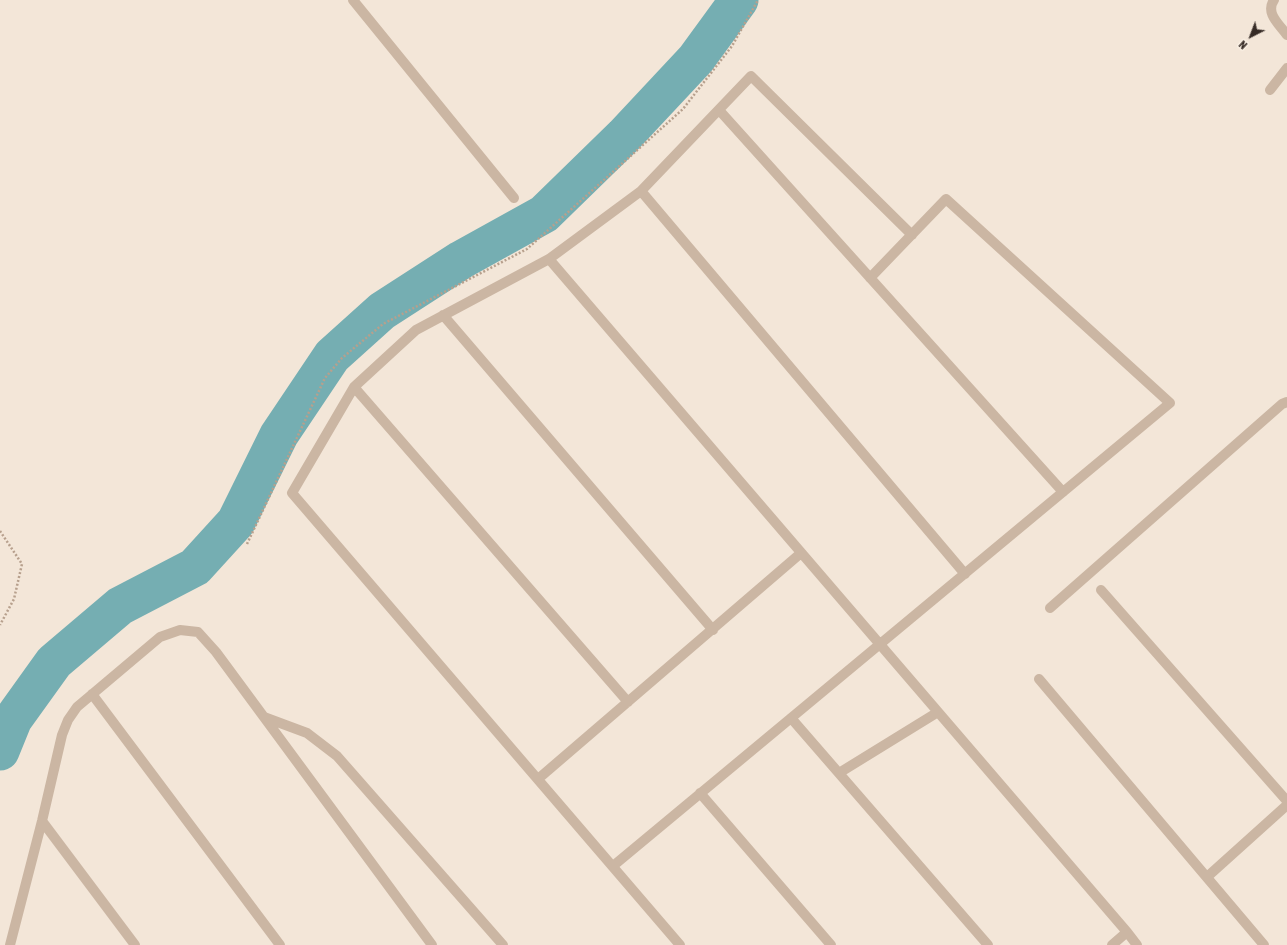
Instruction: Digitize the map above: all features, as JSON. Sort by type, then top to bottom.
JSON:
[{"type":"street","points":[[353,0],[514,198]]},
{"type":"street","points":[[1274,0],[1271,4],[1270,11],[1287,35]]},
{"type":"street","points":[[1270,90],[1287,68]]},
{"type":"street","points":[[680,945],[292,493],[354,387],[416,330],[549,259],[641,191],[752,76],[912,235]]},
{"type":"street","points":[[719,110],[1063,492]]},
{"type":"street","points":[[641,191],[964,574]]},
{"type":"street","points":[[613,866],[1170,403],[946,199],[870,278]]},
{"type":"street","points":[[549,259],[1137,945]]},
{"type":"street","points":[[443,315],[712,630]]},
{"type":"street","points":[[354,387],[628,702]]},
{"type":"street","points":[[1050,608],[1282,404],[1287,402]]},
{"type":"street","points":[[538,779],[802,553]]},
{"type":"street","points":[[1101,590],[1287,801]]},
{"type":"street","points":[[10,945],[62,736],[68,720],[77,707],[160,637],[180,630],[198,632],[216,652],[432,945]]},
{"type":"street","points":[[1039,679],[1264,945]]},
{"type":"street","points":[[92,694],[280,945]]},
{"type":"street","points":[[838,773],[938,712]]},
{"type":"street","points":[[264,717],[307,733],[337,756],[503,945]]},
{"type":"street","points":[[791,718],[988,945]]},
{"type":"street","points":[[700,794],[831,945]]},
{"type":"street","points":[[1207,877],[1287,806]]},
{"type":"street","points":[[42,821],[135,945]]},
{"type":"street","points":[[1112,945],[1127,932]]},
{"type":"path","points":[[732,46],[758,0]]},
{"type":"path","points":[[0,531],[22,564],[14,599],[0,625]]},
{"type":"waterway","points":[[0,751],[13,719],[54,662],[120,606],[195,567],[236,522],[279,435],[332,356],[382,311],[461,260],[544,214],[624,136],[696,59],[739,0]]}]
